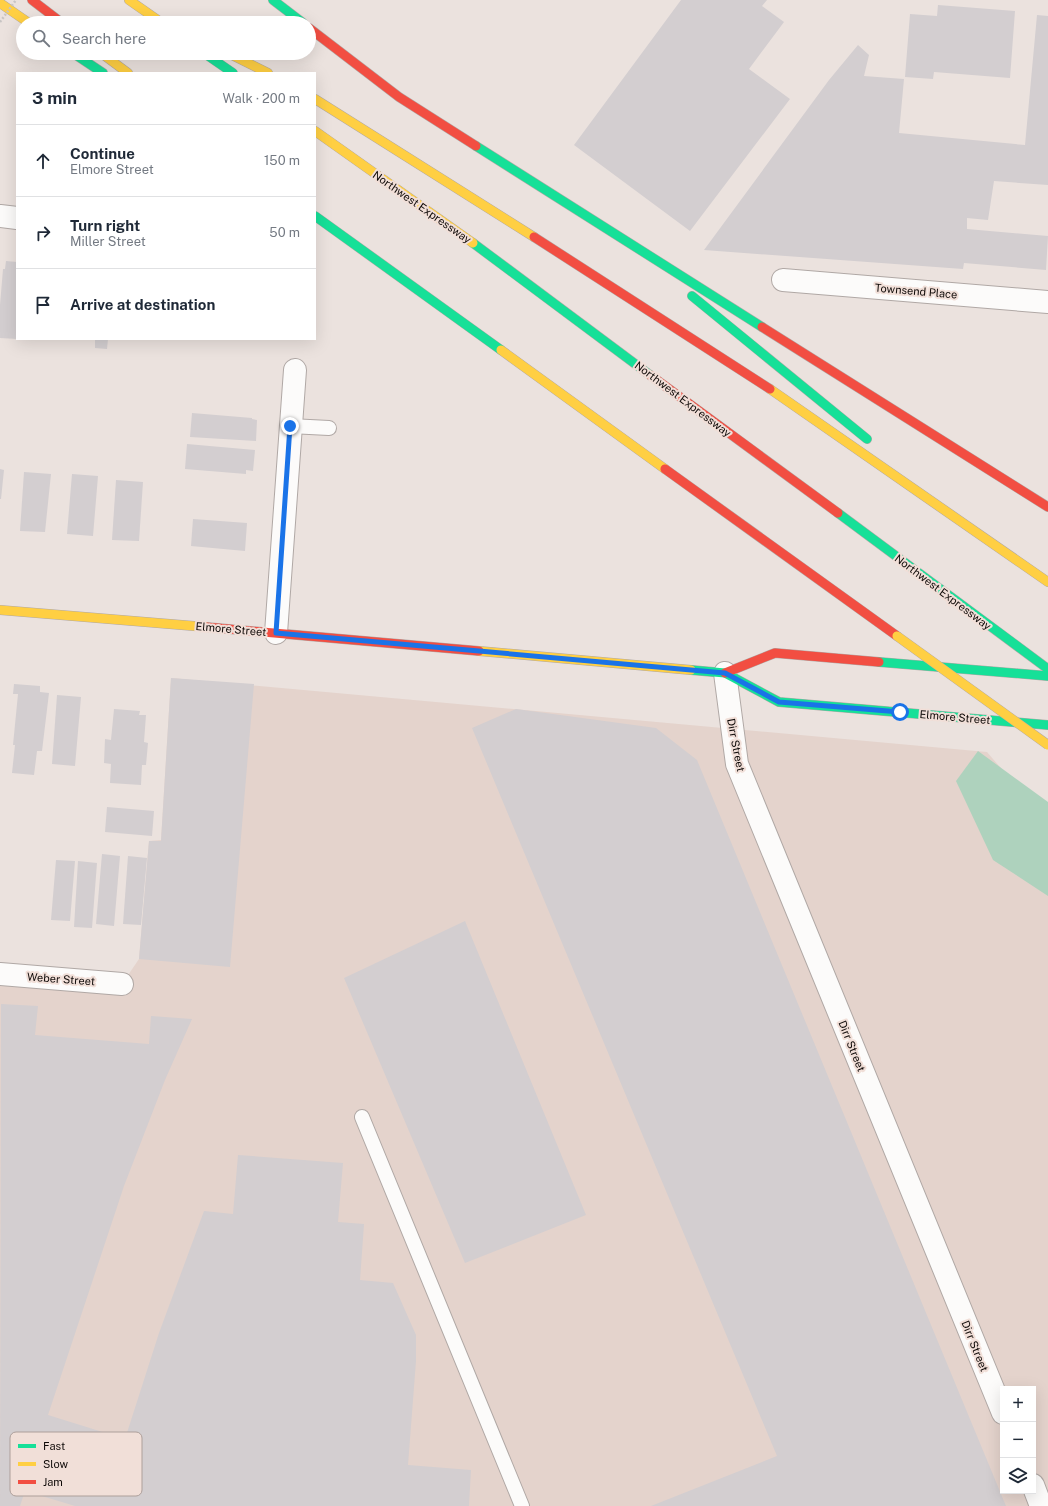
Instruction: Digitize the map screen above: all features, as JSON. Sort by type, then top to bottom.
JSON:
[{"type":"main road","points":[[32,0],[53,16]]},
{"type":"main road","points":[[129,0],[152,16]]},
{"type":"main road","points":[[273,0],[294,16]]},
{"type":"main road","points":[[0,3],[19,16]]},
{"type":"main road","points":[[144,10],[156,16]]},
{"type":"main road","points":[[316,33],[399,97],[1048,507]]},
{"type":"main road","points":[[84,60],[102,72]]},
{"type":"main road","points":[[110,60],[127,72]]},
{"type":"main road","points":[[214,60],[232,72]]},
{"type":"main road","points":[[242,60],[266,72]]},
{"type":"main road","points":[[316,100],[567,258],[789,401],[1048,582]]},
{"type":"main road","name":"Northwest Expressway","points":[[316,132],[484,252],[1048,669]]},
{"type":"main road","points":[[316,217],[1048,745]]},
{"type":"main road","points":[[616,234],[873,444]]},
{"type":"main road","points":[[915,478],[1006,552]]},
{"type":"main road","name":"Elmore Street","points":[[0,610],[725,673],[779,702],[1048,725]]},
{"type":"main road","name":"Elmore Street","points":[[725,673],[775,653],[1048,676]]},
{"type":"street","points":[[0,216],[16,218]]},
{"type":"street","name":"Townsend Place","points":[[783,280],[1048,302]]},
{"type":"street","points":[[276,633],[294,370]]},
{"type":"street","name":"Dirr Street","points":[[725,673],[737,764],[1000,1406]]},
{"type":"street","name":"Weber Street","points":[[0,974],[122,984]]},
{"type":"street","points":[[1036,1493],[1042,1506]]},
{"type":"lane","points":[[290,426],[329,428]]},
{"type":"lane","points":[[362,1117],[522,1506]]},
{"type":"path","points":[[0,22],[16,0]]},
{"type":"shaded area","points":[[171,678],[987,752],[1048,823],[1048,1506],[0,1506],[0,974],[122,984],[139,959],[149,841],[161,840]]},
{"type":"green space","points":[[978,751],[1048,802],[1048,896],[993,860],[956,781]]},
{"type":"building","points":[[681,0],[767,0],[762,6],[784,22],[749,69],[790,99],[690,231],[574,145]]},
{"type":"building","points":[[938,5],[1015,11],[1010,78],[934,72],[933,79],[905,77],[910,14],[937,16]]},
{"type":"building","points":[[1037,15],[1048,16],[1048,185],[994,181],[988,220],[967,218],[967,229],[1048,236],[1046,270],[964,263],[963,269],[704,250],[829,80],[858,45],[869,55],[864,76],[904,79],[899,133],[1025,145]]},
{"type":"building","points":[[6,261],[16,262],[16,339],[0,338],[0,305],[3,269],[5,269]]},
{"type":"building","points":[[95,340],[108,340],[107,349],[95,348]]},
{"type":"building","points":[[192,413],[252,418],[257,420],[256,441],[190,437]]},
{"type":"building","points":[[187,444],[255,450],[253,471],[246,470],[246,474],[185,469]]},
{"type":"building","points":[[0,469],[4,470],[1,499],[0,499]]},
{"type":"building","points":[[24,472],[51,474],[45,532],[20,531]]},
{"type":"building","points":[[72,474],[98,476],[93,536],[67,534]]},
{"type":"building","points":[[116,480],[143,482],[139,541],[112,540]]},
{"type":"building","points":[[193,519],[247,523],[245,551],[191,546]]},
{"type":"building","points":[[171,678],[254,684],[230,967],[139,959],[149,841],[161,841]]},
{"type":"building","points":[[14,684],[40,686],[40,692],[49,693],[42,751],[37,751],[34,775],[12,773],[18,694],[13,694]]},
{"type":"building","points":[[57,695],[81,697],[75,766],[52,764]]},
{"type":"building","points":[[114,709],[140,711],[139,715],[146,715],[144,742],[148,743],[146,765],[142,765],[141,785],[110,783],[111,764],[104,763],[105,739],[111,740]]},
{"type":"building","points":[[516,709],[656,728],[697,760],[1006,1506],[651,1506],[777,1456],[472,728]]},
{"type":"building","points":[[107,807],[154,811],[152,836],[105,832]]},
{"type":"building","points":[[102,854],[120,856],[114,926],[96,924]]},
{"type":"building","points":[[128,856],[147,858],[141,925],[123,924]]},
{"type":"building","points":[[56,860],[75,861],[70,921],[51,920]]},
{"type":"building","points":[[78,861],[97,863],[92,928],[74,927]]},
{"type":"building","points":[[465,921],[586,1215],[465,1263],[344,978]]},
{"type":"building","points":[[1,1004],[38,1006],[35,1035],[149,1044],[151,1016],[192,1019],[165,1080],[124,1186],[48,1415],[103,1432],[10,1432],[10,1496],[23,1496],[20,1506],[0,1506]]},
{"type":"building","points":[[238,1155],[343,1163],[338,1222],[364,1224],[360,1280],[393,1283],[416,1335],[416,1361],[408,1465],[471,1470],[469,1506],[75,1506],[42,1496],[142,1496],[142,1432],[127,1432],[159,1333],[204,1211],[233,1214]]},
{"type":"traffic: fast","points":[[273,0],[294,16]]},
{"type":"traffic: fast","points":[[84,60],[102,72]]},
{"type":"traffic: fast","points":[[214,60],[232,72]]},
{"type":"traffic: fast","points":[[476,146],[762,327]]},
{"type":"traffic: fast","points":[[316,217],[501,350]]},
{"type":"traffic: fast","points":[[473,243],[650,375]]},
{"type":"traffic: fast","points":[[692,296],[867,439]]},
{"type":"traffic: fast","points":[[838,513],[1048,669]]},
{"type":"traffic: fast","points":[[879,662],[1048,676]]},
{"type":"traffic: fast","points":[[691,670],[725,673],[779,702],[1048,725]]},
{"type":"traffic: slow","points":[[129,0],[152,16]]},
{"type":"traffic: slow","points":[[0,3],[19,16]]},
{"type":"traffic: slow","points":[[110,60],[127,72]]},
{"type":"traffic: slow","points":[[242,60],[266,72]]},
{"type":"traffic: slow","points":[[316,100],[534,237]]},
{"type":"traffic: slow","points":[[316,132],[473,243]]},
{"type":"traffic: slow","points":[[501,350],[665,469]]},
{"type":"traffic: slow","points":[[770,389],[1048,582]]},
{"type":"traffic: slow","points":[[0,610],[206,627]]},
{"type":"traffic: slow","points":[[897,636],[1048,745]]},
{"type":"traffic: slow","points":[[479,651],[691,670]]},
{"type":"traffic: jam","points":[[32,0],[53,16]]},
{"type":"traffic: jam","points":[[316,33],[399,97],[476,146]]},
{"type":"traffic: jam","points":[[534,237],[770,389]]},
{"type":"traffic: jam","points":[[762,327],[1048,507]]},
{"type":"traffic: jam","points":[[650,375],[838,513]]},
{"type":"traffic: jam","points":[[665,469],[897,636]]},
{"type":"traffic: jam","points":[[206,627],[479,651]]},
{"type":"traffic: jam","points":[[725,673],[775,653],[879,662]]},
{"type":"route","points":[[290,426],[276,633],[725,673],[779,702],[900,712]]}]
